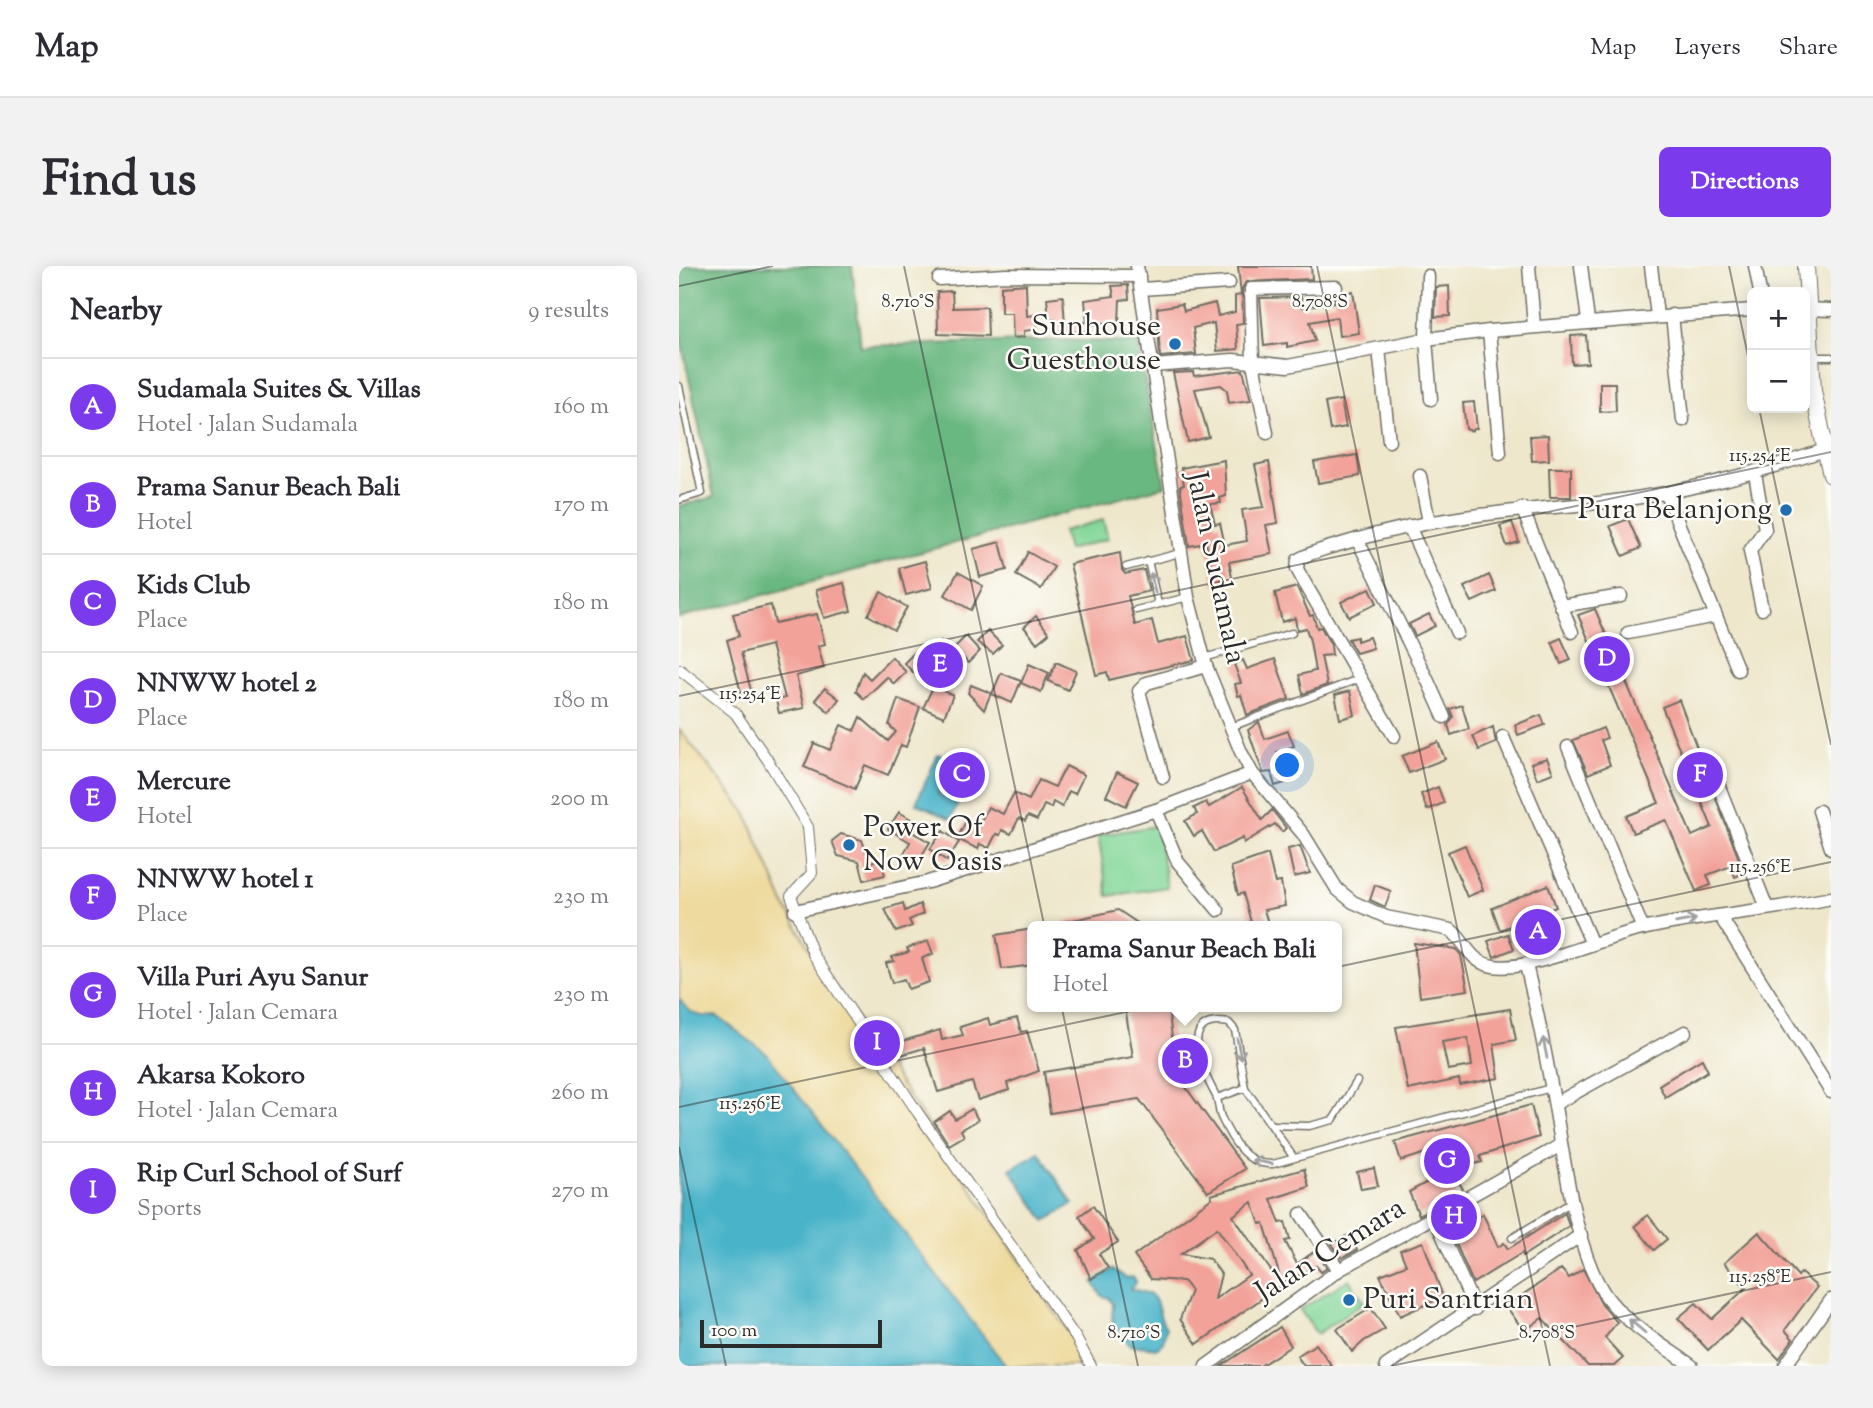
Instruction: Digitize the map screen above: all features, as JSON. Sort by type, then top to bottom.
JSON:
[{"type":"street","points":[[1529,266],[1534,326]]},
{"type":"street","points":[[1581,266],[1588,321]]},
{"type":"street","points":[[1651,266],[1657,316]]},
{"type":"street","points":[[1755,266],[1759,287]]},
{"type":"street","points":[[1806,266],[1806,287]]},
{"type":"street","points":[[939,279],[1006,275],[1139,277],[1229,283]]},
{"type":"street","points":[[1428,276],[1426,339],[1431,399]]},
{"type":"street","name":"Jalan Sudamala","points":[[1139,277],[1180,554],[1205,662],[1252,773],[1300,830],[1337,889],[1353,902],[1386,917],[1451,929],[1479,963],[1504,967],[1526,965],[1591,942],[1643,929],[1831,898]]},
{"type":"street","points":[[1267,433],[1253,363],[1251,289],[1336,287]]},
{"type":"street","points":[[1810,309],[1831,310]]},
{"type":"street","points":[[1151,366],[1207,360],[1288,366],[1426,339],[1489,331],[1747,310]]},
{"type":"street","points":[[1672,315],[1683,420]]},
{"type":"street","points":[[1489,331],[1500,453]]},
{"type":"street","points":[[1810,338],[1814,391],[1831,475]]},
{"type":"street","points":[[1379,349],[1389,441]]},
{"type":"street","points":[[1394,736],[1297,565],[1305,556],[1429,522],[1522,508],[1577,505],[1666,493],[1828,455]]},
{"type":"street","points":[[1755,474],[1765,529],[1750,551],[1762,609]]},
{"type":"street","points":[[1420,476],[1429,522]]},
{"type":"street","points":[[1666,493],[1738,670]]},
{"type":"street","points":[[1522,508],[1572,632]]},
{"type":"street","points":[[1409,526],[1457,633]]},
{"type":"street","points":[[1357,540],[1444,718]]},
{"type":"street","points":[[1561,606],[1621,596]]},
{"type":"street","points":[[1628,633],[1716,616]]},
{"type":"street","points":[[1163,776],[1139,691],[1147,683],[1205,662]]},
{"type":"street","points":[[679,669],[735,713],[808,827],[812,873],[791,896],[813,954],[918,1113],[1076,1338],[1091,1366]]},
{"type":"street","points":[[1503,737],[1591,942]]},
{"type":"street","points":[[1568,747],[1643,929]]},
{"type":"street","points":[[1710,764],[1767,908]]},
{"type":"street","points":[[795,911],[928,882],[1156,810],[1252,773]]},
{"type":"street","points":[[1156,810],[1178,862],[1218,911]]},
{"type":"street","points":[[1819,811],[1831,848]]},
{"type":"street","points":[[1720,916],[1831,1092]]},
{"type":"street","points":[[1526,965],[1561,1145],[1589,1267],[1609,1301],[1641,1330],[1692,1366]]},
{"type":"street","points":[[1555,1104],[1685,1032]]},
{"type":"street","name":"Jalan Cemara","points":[[1206,1366],[1339,1270],[1561,1145]]},
{"type":"street","points":[[1301,1214],[1339,1270]]},
{"type":"street","points":[[1434,1216],[1475,1309]]},
{"type":"street","points":[[1386,1366],[1475,1309],[1581,1235]]},
{"type":"street","points":[[1785,1366],[1831,1300]]},
{"type":"lane","points":[[1812,357],[1831,357]]},
{"type":"lane","points":[[679,386],[702,493],[679,500]]},
{"type":"lane","points":[[1126,567],[1180,554]]},
{"type":"lane","points":[[1148,561],[1158,604]]},
{"type":"lane","points":[[1136,610],[1188,597]]},
{"type":"lane","points":[[1205,662],[1292,634]]},
{"type":"lane","points":[[1231,727],[1361,678]]},
{"type":"lane","points":[[1294,1158],[1245,1088],[1235,1030],[1229,1023],[1210,1024],[1200,1029],[1197,1040],[1205,1076],[1217,1098],[1221,1117],[1237,1144],[1251,1160],[1265,1165],[1294,1158],[1552,1088]]},
{"type":"lane","points":[[1272,1125],[1309,1126],[1333,1120],[1357,1081]]},
{"type":"lane","points":[[1217,1098],[1245,1088]]},
{"type":"lane","points":[[1512,1238],[1574,1201]]},
{"type":"green space","points":[[679,266],[852,266],[861,346],[1063,340],[1138,343],[1165,486],[679,618],[679,506],[714,497],[679,331]]},
{"type":"green space","points":[[1103,520],[1108,539],[1068,550],[1063,531]]},
{"type":"green space","points":[[1157,826],[1167,887],[1108,896],[1098,835]]},
{"type":"green space","points":[[1349,1279],[1364,1302],[1317,1334],[1300,1310]]},
{"type":"sand","points":[[679,729],[746,813],[784,904],[813,954],[1091,1366],[1006,1366],[700,1017],[688,1012],[679,999]]},
{"type":"water","points":[[938,754],[947,758],[940,773],[946,776],[938,794],[958,803],[951,819],[916,803]]},
{"type":"water","points":[[679,999],[695,1014],[717,1016],[767,1054],[1006,1366],[679,1366]]},
{"type":"water","points":[[1039,1152],[1073,1204],[1045,1221],[1010,1169]]},
{"type":"water","points":[[1113,1269],[1126,1278],[1133,1277],[1136,1281],[1131,1289],[1154,1298],[1166,1328],[1158,1348],[1130,1345],[1112,1322],[1113,1304],[1109,1298],[1102,1296],[1093,1282]]},
{"type":"building","points":[[1238,266],[1311,266],[1312,279],[1246,282],[1242,289],[1243,323],[1236,324],[1238,349],[1217,351],[1214,323],[1193,328],[1196,354],[1160,357],[1157,308],[1182,304],[1184,311],[1215,303],[1218,316],[1235,312],[1235,296],[1241,295]]},
{"type":"building","points":[[1026,284],[1027,316],[1036,315],[1037,329],[1024,331],[1024,337],[1013,338],[1012,313],[1001,313],[1001,286]]},
{"type":"building","points":[[1128,285],[1129,299],[1120,300],[1119,321],[1089,325],[1089,331],[1056,333],[1055,319],[1049,319],[1047,298],[1063,296],[1065,324],[1087,322],[1085,300],[1114,296],[1112,286]]},
{"type":"building","points":[[1449,286],[1450,316],[1435,317],[1436,287]]},
{"type":"building","points":[[952,291],[953,308],[987,307],[988,336],[938,334],[937,292]]},
{"type":"building","points":[[1353,291],[1359,333],[1339,336],[1337,317],[1310,322],[1315,341],[1287,347],[1287,343],[1264,346],[1260,298],[1301,297],[1303,307],[1335,302],[1334,296]]},
{"type":"building","points":[[1586,335],[1588,363],[1572,364],[1571,336]]},
{"type":"building","points":[[1243,370],[1251,400],[1229,403],[1227,390],[1221,385],[1195,389],[1209,437],[1188,442],[1173,373],[1193,372],[1194,376]]},
{"type":"building","points":[[1600,383],[1615,383],[1616,411],[1600,412]]},
{"type":"building","points":[[1341,400],[1346,427],[1330,430],[1325,403]]},
{"type":"building","points":[[1474,402],[1477,428],[1471,431],[1466,429],[1463,403]]},
{"type":"building","points":[[1548,435],[1549,460],[1532,461],[1530,436]]},
{"type":"building","points":[[1357,455],[1360,476],[1318,483],[1314,462]]},
{"type":"building","points":[[1224,460],[1226,496],[1220,498],[1221,503],[1210,504],[1215,524],[1220,523],[1225,545],[1247,541],[1242,510],[1264,507],[1255,465],[1269,462],[1278,523],[1266,525],[1272,554],[1229,562],[1233,582],[1215,586],[1206,543],[1189,546],[1180,486],[1184,485],[1181,468]]},
{"type":"building","points":[[1549,468],[1571,468],[1571,497],[1550,497]]},
{"type":"building","points":[[1628,519],[1641,548],[1623,556],[1610,526]]},
{"type":"building","points":[[1512,522],[1519,542],[1507,546],[1500,526]]},
{"type":"building","points":[[1000,542],[1007,570],[980,577],[973,549]]},
{"type":"building","points":[[1028,552],[1054,567],[1041,589],[1016,575]]},
{"type":"building","points":[[1120,553],[1125,574],[1144,570],[1149,591],[1128,596],[1135,625],[1152,620],[1158,644],[1187,636],[1194,660],[1109,680],[1107,672],[1096,675],[1070,564]]},
{"type":"building","points":[[925,561],[932,588],[906,595],[899,568]]},
{"type":"building","points":[[958,572],[983,586],[971,610],[945,595]]},
{"type":"building","points":[[1489,575],[1496,591],[1472,602],[1464,587]]},
{"type":"building","points":[[844,583],[851,611],[824,618],[816,590]]},
{"type":"building","points":[[1297,587],[1310,616],[1313,615],[1317,628],[1321,627],[1331,645],[1332,655],[1321,656],[1327,685],[1303,694],[1299,675],[1315,671],[1310,641],[1306,628],[1297,630],[1295,618],[1282,622],[1275,593]]},
{"type":"building","points":[[1370,588],[1377,603],[1349,617],[1341,602]]},
{"type":"building","points":[[881,592],[907,607],[894,630],[868,615]]},
{"type":"building","points":[[771,605],[775,623],[817,614],[825,644],[818,646],[824,668],[796,676],[804,708],[779,713],[776,700],[785,698],[771,645],[741,653],[752,694],[742,696],[727,640],[739,636],[733,614]]},
{"type":"building","points":[[1595,609],[1692,836],[1712,827],[1662,707],[1679,700],[1744,873],[1735,877],[1731,866],[1707,875],[1711,885],[1696,891],[1666,820],[1633,833],[1626,816],[1659,803],[1578,615]]},
{"type":"building","points":[[1429,614],[1435,626],[1415,636],[1409,624]]},
{"type":"building","points":[[1036,616],[1049,633],[1037,643],[1024,627]]},
{"type":"building","points":[[988,631],[1002,645],[993,654],[977,642]]},
{"type":"building","points":[[966,636],[980,651],[968,663],[954,648]]},
{"type":"building","points":[[1357,637],[1357,641],[1369,637],[1373,648],[1356,653],[1348,639]]},
{"type":"building","points":[[1561,638],[1571,660],[1561,664],[1552,642]]},
{"type":"building","points":[[941,641],[948,649],[919,678],[904,663],[916,651],[924,658]]},
{"type":"building","points":[[892,657],[906,672],[894,684],[887,677],[864,699],[856,691],[863,672],[870,679]]},
{"type":"building","points":[[1275,659],[1289,699],[1247,715],[1241,695],[1238,696],[1235,684],[1241,683],[1234,664],[1243,660],[1247,669]]},
{"type":"building","points":[[1056,662],[1076,671],[1068,690],[1048,681]]},
{"type":"building","points":[[1029,664],[1049,673],[1041,692],[1021,683]]},
{"type":"building","points":[[1001,673],[1021,681],[1012,703],[992,694]]},
{"type":"building","points":[[971,685],[991,693],[984,710],[968,693]]},
{"type":"building","points":[[933,687],[953,695],[944,717],[923,708]]},
{"type":"building","points":[[825,688],[839,699],[829,712],[815,700]]},
{"type":"building","points":[[1350,691],[1355,715],[1340,719],[1335,695]]},
{"type":"building","points":[[898,699],[920,707],[906,747],[901,745],[888,775],[865,765],[855,789],[804,767],[814,743],[830,750],[841,725],[854,731],[860,717],[888,741],[896,732],[889,725]]},
{"type":"building","points":[[1462,705],[1469,729],[1451,735],[1448,725],[1453,717],[1450,709]]},
{"type":"building","points":[[1541,715],[1545,725],[1518,735],[1515,725]]},
{"type":"building","points":[[1259,722],[1265,739],[1288,731],[1294,746],[1277,752],[1288,782],[1275,786],[1271,772],[1263,773],[1248,730]]},
{"type":"building","points":[[1493,727],[1496,743],[1479,750],[1473,736]]},
{"type":"building","points":[[1603,728],[1607,738],[1601,740],[1610,765],[1588,774],[1573,740]]},
{"type":"building","points":[[1438,742],[1445,759],[1409,773],[1402,756]]},
{"type":"building","points":[[1547,758],[1553,773],[1537,779],[1531,763]]},
{"type":"building","points":[[956,764],[974,772],[969,786],[950,779]]},
{"type":"building","points":[[1066,766],[1084,775],[1075,794],[1069,791],[1062,807],[1053,802],[1051,808],[1044,805],[1037,820],[1028,816],[1025,821],[1019,818],[1011,834],[1002,830],[1000,835],[996,834],[989,848],[980,844],[978,849],[957,839],[966,821],[978,827],[988,807],[1003,814],[1014,793],[1029,800],[1039,780],[1055,787]]},
{"type":"building","points":[[1117,772],[1138,782],[1126,806],[1106,796]]},
{"type":"building","points":[[1242,787],[1262,820],[1272,810],[1286,828],[1282,832],[1275,824],[1244,843],[1243,838],[1214,852],[1202,831],[1194,836],[1185,821],[1197,814],[1194,808],[1206,802],[1209,807]]},
{"type":"building","points":[[1438,787],[1444,803],[1427,810],[1421,794]]},
{"type":"building","points":[[899,812],[916,822],[910,831],[930,842],[917,863],[903,855],[910,842],[888,829]]},
{"type":"building","points":[[943,831],[959,842],[947,861],[930,849]]},
{"type":"building","points":[[841,834],[862,840],[870,862],[881,859],[885,875],[864,880],[859,861],[838,856],[832,841]]},
{"type":"building","points":[[1465,845],[1483,890],[1467,897],[1448,852]]},
{"type":"building","points":[[1300,846],[1310,873],[1294,877],[1288,849]]},
{"type":"building","points":[[1268,854],[1275,883],[1281,882],[1285,906],[1264,910],[1267,921],[1251,921],[1243,893],[1238,895],[1231,867]]},
{"type":"building","points":[[1375,885],[1391,891],[1385,907],[1370,900]]},
{"type":"building","points":[[1548,885],[1556,907],[1500,930],[1492,908]]},
{"type":"building","points":[[903,903],[905,911],[920,904],[923,914],[909,920],[912,926],[896,932],[885,909]]},
{"type":"building","points":[[1118,910],[1134,921],[1068,921]]},
{"type":"building","points":[[1027,930],[1027,966],[1002,969],[996,935]]},
{"type":"building","points":[[1508,934],[1514,949],[1494,957],[1488,941]]},
{"type":"building","points":[[928,941],[933,954],[922,958],[929,982],[908,989],[904,979],[892,983],[886,963],[894,961],[892,957],[909,952],[907,948]]},
{"type":"building","points":[[1414,943],[1456,949],[1461,955],[1468,990],[1420,997]]},
{"type":"building","points":[[1510,1009],[1516,1040],[1494,1044],[1499,1078],[1460,1085],[1459,1079],[1408,1090],[1396,1027]],"holes":[[[1468,1038],[1472,1066],[1448,1070],[1442,1042]]]},
{"type":"building","points":[[1126,1012],[1169,1012],[1177,1075],[1245,1169],[1208,1192],[1139,1099],[1050,1113],[1044,1072],[1133,1057]]},
{"type":"building","points":[[988,1018],[990,1025],[1017,1018],[1021,1032],[1027,1031],[1039,1071],[1007,1083],[1009,1090],[978,1100],[972,1082],[938,1092],[924,1048],[891,1058],[888,1055],[886,1046],[940,1030],[942,1040],[963,1035],[960,1027]]},
{"type":"building","points":[[1702,1059],[1708,1071],[1665,1097],[1659,1085]]},
{"type":"building","points":[[1531,1105],[1539,1137],[1480,1156],[1482,1162],[1451,1170],[1463,1189],[1419,1215],[1409,1192],[1433,1179],[1426,1153],[1401,1161],[1395,1142]]},
{"type":"building","points":[[972,1109],[978,1120],[961,1130],[964,1136],[949,1145],[934,1122],[950,1111],[955,1119]]},
{"type":"building","points":[[1374,1168],[1378,1186],[1361,1189],[1357,1172]]},
{"type":"building","points":[[1304,1169],[1309,1187],[1271,1199],[1280,1223],[1285,1222],[1290,1240],[1285,1241],[1297,1264],[1315,1251],[1327,1268],[1321,1272],[1316,1266],[1282,1284],[1264,1223],[1260,1224],[1252,1202],[1233,1216],[1281,1285],[1197,1344],[1180,1319],[1191,1291],[1183,1281],[1151,1279],[1134,1256],[1212,1198],[1211,1195]],"holes":[[[1217,1228],[1249,1275],[1215,1299],[1221,1274],[1210,1259],[1181,1254]]]},
{"type":"building","points":[[1093,1206],[1118,1242],[1099,1254],[1108,1268],[1091,1279],[1078,1250],[1094,1239],[1079,1216]]},
{"type":"building","points":[[1565,1213],[1569,1226],[1523,1256],[1522,1253],[1473,1283],[1451,1232],[1483,1214],[1498,1247],[1504,1243],[1508,1249]]},
{"type":"building","points":[[1648,1215],[1667,1239],[1654,1250],[1635,1226]]},
{"type":"building","points":[[1759,1232],[1798,1276],[1801,1273],[1817,1287],[1785,1330],[1793,1339],[1779,1359],[1741,1320],[1708,1350],[1678,1318],[1696,1303],[1712,1319],[1746,1288],[1724,1263]]},
{"type":"building","points":[[1348,1235],[1357,1250],[1342,1258],[1332,1244]]},
{"type":"building","points":[[1423,1242],[1443,1297],[1400,1316],[1380,1275],[1406,1265],[1400,1250]]},
{"type":"building","points":[[1561,1269],[1569,1278],[1583,1269],[1602,1305],[1617,1322],[1605,1338],[1623,1358],[1614,1366],[1588,1366],[1542,1318],[1524,1331],[1506,1306]]},
{"type":"building","points":[[1371,1308],[1385,1329],[1364,1341],[1352,1352],[1337,1329]]},
{"type":"building","points":[[1280,1327],[1291,1346],[1260,1366],[1221,1366]]},
{"type":"building","points":[[1316,1344],[1332,1366],[1304,1366],[1297,1356]]},
{"type":"place","name":"Sunhouse Guesthouse","points":[[1175,344]]},
{"type":"place","name":"Pura Belanjong","points":[[1786,510]]},
{"type":"place","name":"NNWW hotel 2","points":[[1607,659]]},
{"type":"place","name":"Mercure","points":[[940,665]]},
{"type":"place","name":"Kids Club","points":[[962,775]]},
{"type":"place","name":"NNWW hotel 1","points":[[1700,775]]},
{"type":"place","name":"Power Of Now Oasis","points":[[849,845]]},
{"type":"place","name":"Sudamala Suites & Villas","points":[[1538,932]]},
{"type":"place","name":"Rip Curl School of Surf","points":[[877,1043]]},
{"type":"place","name":"Prama Sanur Beach Bali","points":[[1185,1061]]},
{"type":"place","name":"Villa Puri Ayu Sanur","points":[[1447,1161]]},
{"type":"place","name":"Akarsa Kokoro","points":[[1454,1217]]},
{"type":"place","name":"Puri Santrian","points":[[1349,1300]]}]
